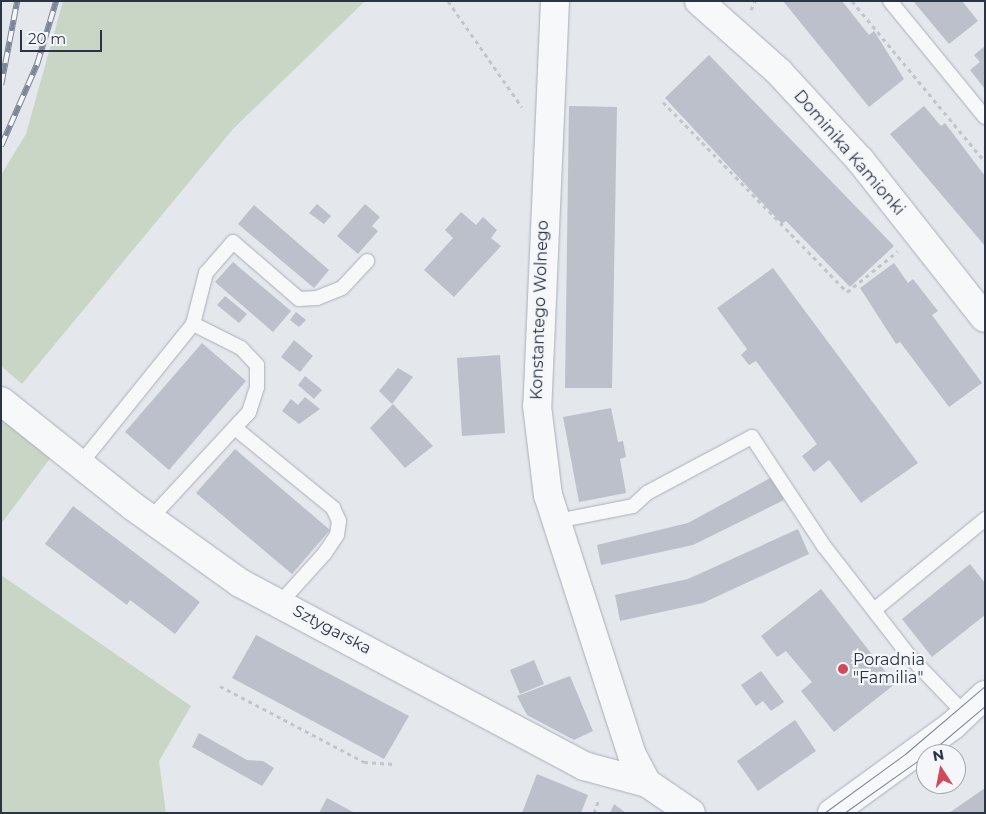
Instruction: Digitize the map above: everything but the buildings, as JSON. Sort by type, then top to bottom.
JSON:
[{"type":"street","name":"Konstantego Wolnego","points":[[555,1],[537,353],[537,406],[548,495],[632,755],[646,783]]},
{"type":"street","name":"Dominika Kamionki","points":[[698,1],[779,72],[860,160],[985,318]]},
{"type":"street","name":"Sztygarska","points":[[1,401],[82,463],[150,519],[240,583],[584,766],[646,783],[691,813]]},
{"type":"street","points":[[832,813],[978,707]]},
{"type":"lane","points":[[890,1],[985,117]]},
{"type":"lane","points":[[82,463],[193,324],[206,273],[233,242],[299,298],[317,298],[342,288],[367,261]]},
{"type":"lane","points":[[150,519],[249,412],[257,365],[241,348],[193,324]]},
{"type":"lane","points":[[235,428],[333,508],[339,521],[337,535],[325,553],[280,603]]},
{"type":"lane","points":[[556,521],[633,506],[647,493],[752,437],[824,546],[911,658],[978,707]]},
{"type":"lane","points":[[874,610],[985,518]]},
{"type":"path","points":[[448,1],[524,110]]},
{"type":"path","points":[[852,1],[985,162]]},
{"type":"path","points":[[663,102],[846,292],[907,245]]},
{"type":"path","points":[[220,686],[364,762],[394,764]]},
{"type":"path","points":[[594,813],[601,794]]},
{"type":"green space","points":[[63,1],[365,1],[233,129],[22,384],[1,366],[1,175],[26,134]]},
{"type":"green space","points":[[1,402],[57,449],[1,524]]},
{"type":"green space","points":[[1,575],[191,706],[159,761],[166,813],[1,813]]},
{"type":"tram line","points":[[824,813],[905,754],[985,686]]},
{"type":"tram line","points":[[940,744],[985,706]]},
{"type":"tram line","points":[[844,813],[916,762]]},
{"type":"railway","points":[[1,85],[17,1]]},
{"type":"railway","points":[[1,146],[37,64],[56,1]]},
{"type":"place","name":"Poradnia \"Familia\"","points":[[843,669]]}]
